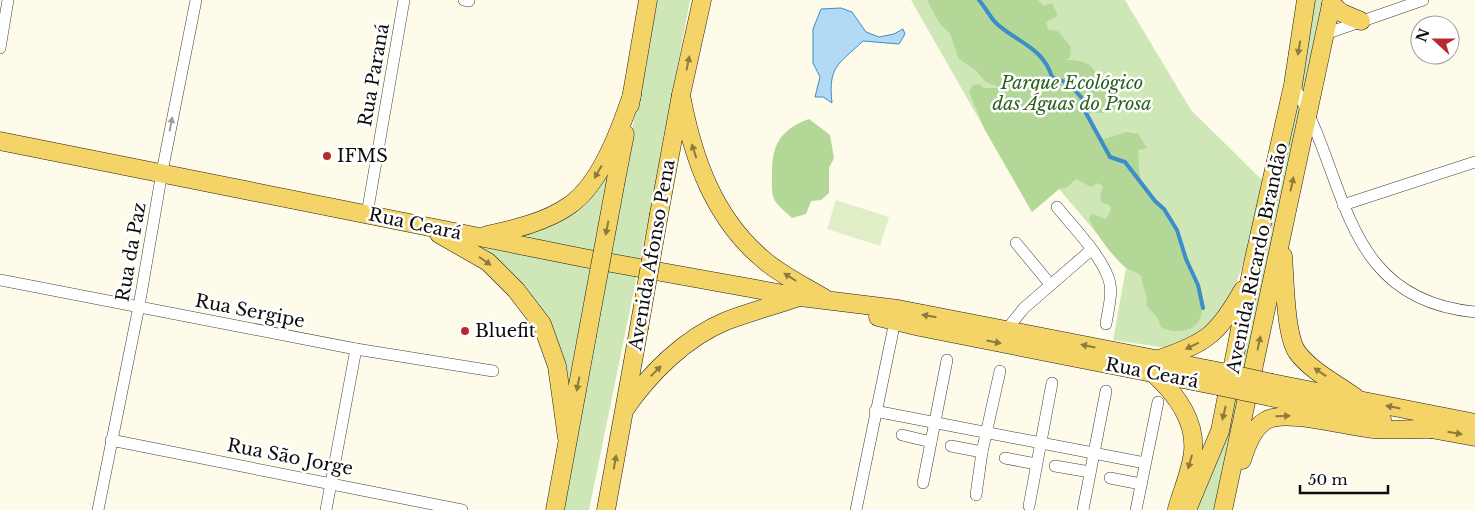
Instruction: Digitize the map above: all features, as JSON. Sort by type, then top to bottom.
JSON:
[{"type":"main road","points":[[555,510],[648,0]]},
{"type":"main road","name":"Avenida Afonso Pena","points":[[606,510],[681,95],[702,0]]},
{"type":"main road","name":"Avenida Ricardo Brandão","points":[[1187,510],[1220,431],[1252,268],[1293,85],[1306,0]]},
{"type":"main road","points":[[1332,2],[1342,13],[1361,21]]},
{"type":"main road","name":"Avenida Ricardo Brandão","points":[[1224,510],[1332,2]]},
{"type":"main road","points":[[480,237],[532,224],[570,205],[590,185],[608,154],[632,95]]},
{"type":"main road","points":[[681,95],[691,144],[700,171],[713,198],[728,222],[745,243],[767,263],[831,302]]},
{"type":"main road","name":"Rua Ceará","points":[[0,142],[162,172],[428,228],[831,302],[848,309],[1006,329],[1155,367]]},
{"type":"main road","points":[[428,228],[488,262],[516,290],[542,324],[557,366],[567,438]]},
{"type":"main road","points":[[1281,237],[1290,332],[1297,351],[1313,367],[1360,400]]},
{"type":"main road","points":[[1177,510],[1193,452],[1192,436],[1187,416],[1182,406],[1155,367],[1211,336],[1226,320],[1252,268]]},
{"type":"main road","points":[[625,409],[652,374],[705,332],[725,322],[800,297]]},
{"type":"main road","name":"Rua Ceará","points":[[897,315],[1220,379],[1431,429],[1475,437]]},
{"type":"main road","name":"Rua Ceará","points":[[1271,390],[1360,400],[1475,423]]},
{"type":"main road","points":[[1224,510],[1246,449],[1255,430],[1264,421],[1276,416],[1297,416],[1342,426],[1431,429]]},
{"type":"street","points":[[0,48],[8,0]]},
{"type":"street","name":"Rua da Paz","points":[[98,510],[139,306],[162,172],[196,0]]},
{"type":"street","name":"Rua Paraná","points":[[367,214],[404,0]]},
{"type":"street","points":[[464,0],[469,0]]},
{"type":"street","points":[[1325,34],[1423,0]]},
{"type":"street","points":[[1293,85],[1308,109],[1354,232],[1382,270],[1399,286],[1437,304],[1475,312]]},
{"type":"street","points":[[1343,204],[1475,162]]},
{"type":"street","points":[[1057,207],[1091,250],[1108,277],[1110,292],[1106,324]]},
{"type":"street","points":[[1016,243],[1050,284]]},
{"type":"street","points":[[1006,329],[1024,308],[1091,250]]},
{"type":"street","name":"Rua Sergipe","points":[[0,280],[356,349],[494,371]]},
{"type":"street","points":[[856,510],[875,411],[897,315]]},
{"type":"street","points":[[326,510],[356,349]]},
{"type":"street","points":[[922,484],[932,442],[947,360]]},
{"type":"street","points":[[976,495],[982,452],[1000,371]]},
{"type":"street","points":[[1029,506],[1039,444],[1052,383]]},
{"type":"street","points":[[1083,510],[1106,391]]},
{"type":"street","points":[[1136,510],[1158,402]]},
{"type":"street","points":[[875,411],[1039,444],[1094,452],[1146,463]]},
{"type":"street","points":[[902,435],[932,442]]},
{"type":"street","name":"Rua São Jorge","points":[[111,440],[462,510]]},
{"type":"street","points":[[951,446],[982,452]]},
{"type":"street","points":[[1005,458],[1036,464]]},
{"type":"street","points":[[1055,466],[1090,472]]},
{"type":"street","points":[[1110,478],[1141,484]]},
{"type":"green space","points":[[656,0],[690,0],[655,187],[589,510],[562,510]]},
{"type":"green space","name":"Parque Ecológico das Águas do Prosa","points":[[911,0],[1125,0],[1191,110],[1263,181],[1253,231],[1241,270],[1225,312],[1211,332],[1174,349],[1113,340],[1126,268],[1059,189],[1032,212]]},
{"type":"green space","points":[[927,0],[1038,0],[1043,6],[1052,3],[1058,16],[1046,22],[1048,30],[1058,31],[1071,47],[1070,57],[1066,60],[1080,61],[1088,64],[1097,74],[1107,80],[1112,88],[1115,110],[1108,113],[1086,113],[1097,135],[1104,139],[1127,132],[1138,134],[1147,148],[1138,150],[1141,181],[1148,192],[1163,208],[1178,235],[1201,297],[1201,316],[1197,324],[1189,329],[1178,331],[1171,331],[1161,327],[1157,317],[1146,305],[1147,301],[1142,277],[1120,263],[1099,237],[1089,218],[1092,214],[1106,219],[1111,210],[1110,205],[1102,203],[1100,195],[1103,186],[1097,183],[1091,187],[1076,179],[1066,188],[1059,189],[1032,212],[985,130],[969,92],[973,85],[978,84],[984,88],[1001,88],[986,82],[974,69],[959,59],[950,34],[938,21]]},
{"type":"green space","points":[[1314,0],[1324,0],[1214,510],[1194,510]]},
{"type":"green space","points":[[809,119],[830,135],[834,158],[829,168],[829,193],[821,200],[811,201],[806,214],[792,218],[775,201],[772,192],[772,164],[776,147],[785,133],[799,123]]},
{"type":"green space","points":[[616,142],[567,406],[562,361],[473,245],[569,215]]},
{"type":"green space","points":[[836,200],[889,217],[880,246],[827,229]]},
{"type":"water","points":[[841,8],[852,12],[866,32],[879,37],[894,34],[903,29],[905,34],[899,44],[863,41],[841,61],[833,73],[832,103],[823,97],[815,97],[820,77],[813,63],[813,29],[821,9]]},
{"type":"waterway","points":[[979,0],[996,23],[1036,52],[1048,67],[1052,77],[1068,83],[1081,97],[1086,113],[1110,157],[1125,162],[1155,201],[1164,209],[1177,230],[1186,259],[1198,285],[1203,308]]},
{"type":"place","name":"IFMS","points":[[327,156]]},
{"type":"place","name":"Bluefit","points":[[465,331]]}]
